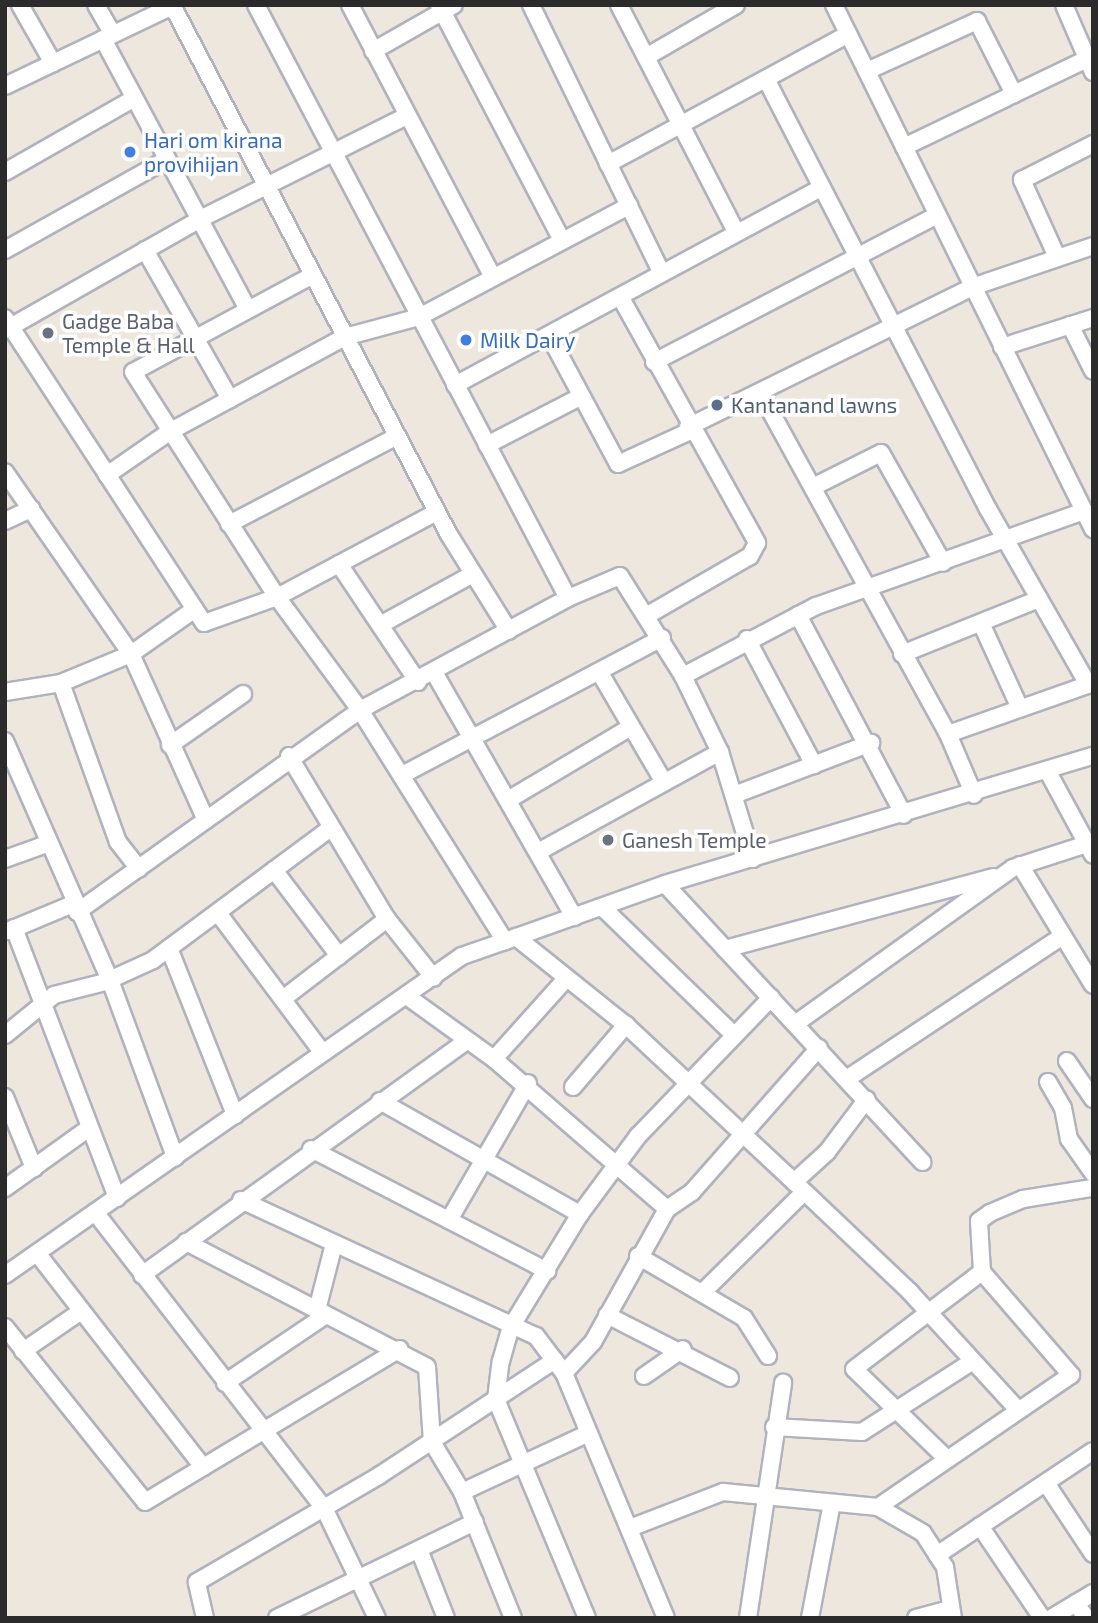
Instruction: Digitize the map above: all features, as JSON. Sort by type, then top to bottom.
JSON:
[{"type":"street","points":[[20,5],[53,63]]},
{"type":"street","points":[[96,5],[131,100],[247,307]]},
{"type":"street","points":[[256,5],[568,598]]},
{"type":"street","points":[[350,5],[405,117],[493,277]]},
{"type":"street","points":[[531,5],[661,272]]},
{"type":"street","points":[[619,5],[735,230]]},
{"type":"street","points":[[834,5],[1093,529]]},
{"type":"street","points":[[904,147],[1014,94],[1091,63],[1064,5]]},
{"type":"street","points":[[5,86],[173,6],[436,512],[509,631]]},
{"type":"street","points":[[646,58],[730,7]]},
{"type":"street","points":[[373,51],[445,8],[562,240]]},
{"type":"street","points":[[867,71],[977,21],[1014,94]]},
{"type":"street","points":[[608,164],[848,34]]},
{"type":"street","points":[[766,79],[1006,542],[1090,683],[948,734]]},
{"type":"street","points":[[5,172],[131,100]]},
{"type":"street","points":[[405,117],[268,188],[200,219],[7,325],[204,623],[277,597],[436,512]]},
{"type":"street","points":[[1057,257],[1022,180],[1093,144]]},
{"type":"street","points":[[5,250],[166,160]]},
{"type":"street","points":[[455,385],[622,300],[661,272],[735,230],[821,188]]},
{"type":"street","points":[[107,475],[169,432],[345,337],[419,317],[629,206]]},
{"type":"street","points":[[654,362],[937,215]]},
{"type":"street","points":[[550,337],[580,397],[622,466],[689,429],[972,287],[1093,246]]},
{"type":"street","points":[[145,250],[230,399]]},
{"type":"street","points":[[313,275],[194,335],[133,372],[169,432],[277,597],[360,710],[510,939],[626,1025],[686,1086],[799,1187],[928,1313],[970,1363],[1018,1410]]},
{"type":"street","points":[[622,300],[689,429],[756,548],[648,615]]},
{"type":"street","points":[[1002,346],[1093,318]]},
{"type":"street","points":[[1070,325],[1093,371]]},
{"type":"street","points":[[761,394],[948,734],[974,794]]},
{"type":"street","points":[[487,445],[580,397]]},
{"type":"street","points":[[229,524],[397,436]]},
{"type":"street","points":[[813,487],[881,453],[943,563]]},
{"type":"street","points":[[5,472],[131,654],[206,820]]},
{"type":"street","points":[[5,521],[31,509]]},
{"type":"street","points":[[683,676],[747,639],[799,615],[869,592],[1084,511]]},
{"type":"street","points":[[339,564],[418,682]]},
{"type":"street","points":[[380,625],[474,574]]},
{"type":"street","points":[[117,1198],[86,1130],[10,930],[75,908],[139,869],[289,755],[360,710],[435,674],[568,598],[620,576],[648,615],[683,676],[720,752],[753,859]]},
{"type":"street","points":[[902,654],[1039,599]]},
{"type":"street","points":[[5,692],[61,683],[131,654],[195,609]]},
{"type":"street","points":[[799,615],[871,743],[904,815]]},
{"type":"street","points":[[981,623],[1020,708]]},
{"type":"street","points":[[402,775],[662,638]]},
{"type":"street","points":[[747,639],[814,765]]},
{"type":"street","points":[[600,673],[664,782]]},
{"type":"street","points":[[435,674],[574,916]]},
{"type":"street","points":[[61,683],[118,842],[139,869]]},
{"type":"street","points":[[170,745],[243,694]]},
{"type":"street","points":[[508,800],[631,727]]},
{"type":"street","points":[[5,741],[9,763],[110,980],[176,1157]]},
{"type":"street","points":[[734,795],[871,743]]},
{"type":"street","points":[[538,852],[720,752]]},
{"type":"street","points":[[289,755],[387,919],[434,978]]},
{"type":"street","points":[[5,1275],[322,1052],[408,997],[462,956],[665,884],[1048,772],[1093,756]]},
{"type":"street","points":[[795,1024],[1020,865],[1091,847],[1048,772]]},
{"type":"street","points":[[5,1035],[41,1007],[85,983],[110,980],[169,948],[331,828]]},
{"type":"street","points":[[5,859],[47,844]]},
{"type":"street","points":[[1020,865],[1061,937],[1093,985]]},
{"type":"street","points":[[274,870],[339,956]]},
{"type":"street","points":[[725,949],[1004,875]]},
{"type":"street","points":[[665,884],[867,1098],[922,1162]]},
{"type":"street","points":[[602,907],[732,1033]]},
{"type":"street","points":[[218,913],[322,1052]]},
{"type":"street","points":[[284,998],[387,919]]},
{"type":"street","points":[[848,1078],[1061,937]]},
{"type":"street","points":[[169,948],[234,1115]]},
{"type":"street","points":[[494,1059],[565,980]]},
{"type":"street","points":[[408,997],[464,1043],[494,1059],[528,1083],[616,1166],[667,1209]]},
{"type":"street","points":[[587,1618],[496,1399],[511,1327],[548,1271],[580,1214],[616,1166],[732,1033],[771,998]]},
{"type":"street","points":[[573,1087],[626,1025]]},
{"type":"street","points":[[142,1275],[241,1200],[464,1043]]},
{"type":"street","points":[[205,1618],[197,1582],[432,1442],[496,1399],[560,1367],[593,1342],[638,1256],[667,1209],[692,1192],[819,1048]]},
{"type":"street","points":[[1067,1061],[1093,1099]]},
{"type":"street","points":[[1048,1082],[1063,1108],[1069,1139],[1093,1173]]},
{"type":"street","points":[[449,1220],[528,1083]]},
{"type":"street","points":[[5,1097],[34,1168]]},
{"type":"street","points":[[703,1292],[799,1187],[867,1098]]},
{"type":"street","points":[[380,1101],[580,1214]]},
{"type":"street","points":[[5,1188],[86,1130]]},
{"type":"street","points":[[312,1149],[548,1271]]},
{"type":"street","points":[[878,1507],[1072,1375],[982,1272],[979,1222],[990,1213],[1023,1199],[1093,1187]]},
{"type":"street","points":[[241,1200],[511,1327],[536,1336],[560,1367],[666,1618]]},
{"type":"street","points":[[95,1212],[324,1508],[363,1581],[377,1618]]},
{"type":"street","points":[[186,1242],[321,1312],[400,1349],[432,1373],[432,1442],[462,1492],[513,1618]]},
{"type":"street","points":[[225,1383],[321,1312],[334,1244]]},
{"type":"street","points":[[37,1253],[80,1312],[203,1467]]},
{"type":"street","points":[[638,1256],[744,1318],[768,1356]]},
{"type":"street","points":[[947,1459],[854,1369],[982,1272]]},
{"type":"street","points":[[23,1351],[80,1312]]},
{"type":"street","points":[[607,1315],[683,1349],[730,1378]]},
{"type":"street","points":[[5,1327],[142,1500],[263,1432],[400,1349]]},
{"type":"street","points":[[644,1376],[683,1349]]},
{"type":"street","points":[[774,1427],[850,1435],[970,1363]]},
{"type":"street","points":[[748,1618],[774,1427],[783,1383]]},
{"type":"street","points":[[462,1492],[589,1433]]},
{"type":"street","points":[[937,1555],[1093,1451]]},
{"type":"street","points":[[1046,1483],[1093,1554]]},
{"type":"street","points":[[630,1528],[723,1492],[878,1507],[923,1533],[937,1555],[951,1614],[916,1618]]},
{"type":"street","points":[[810,1618],[832,1503]]},
{"type":"street","points":[[287,1616],[363,1581],[475,1522]]},
{"type":"street","points":[[980,1526],[1042,1618]]},
{"type":"street","points":[[420,1552],[446,1618]]},
{"type":"street","points":[[1051,1618],[1093,1593]]},
{"type":"street","points":[[1076,1603],[1086,1618]]},
{"type":"place","name":"Hari om kirana provihijan","points":[[130,152]]},
{"type":"place","name":"Gadge Baba Temple & Hall","points":[[48,333]]},
{"type":"place","name":"Milk Dairy","points":[[466,340]]},
{"type":"place","name":"Kantanand lawns","points":[[717,405]]},
{"type":"place","name":"Ganesh Temple","points":[[608,840]]}]
